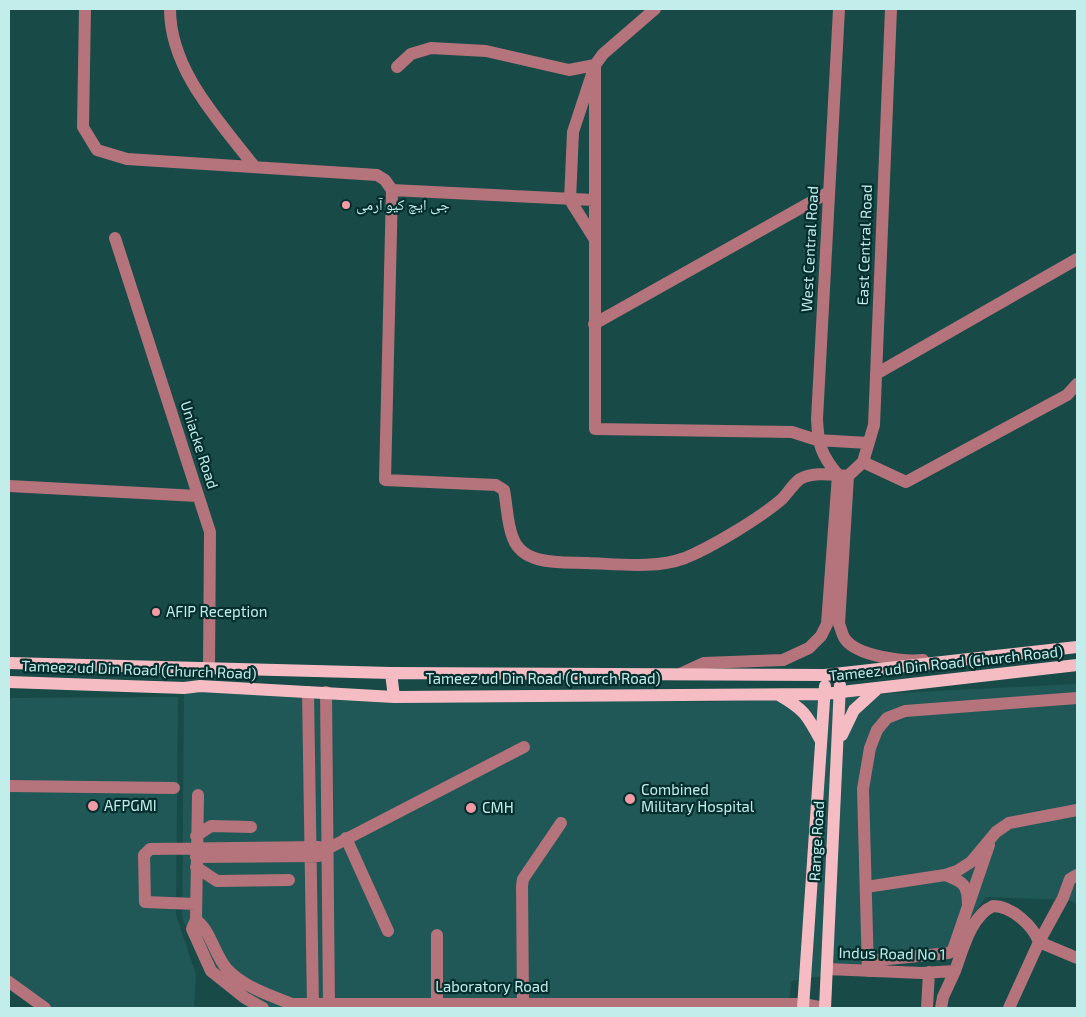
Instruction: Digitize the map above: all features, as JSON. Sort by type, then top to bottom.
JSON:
[{"type":"main road","name":"Tameez ud Din Road (Church Road)","points":[[12,664],[392,673],[840,675],[1077,647]]},
{"type":"main road","points":[[12,664],[12,682]]},
{"type":"main road","name":"Tameez ud Din Road (Church Road)","points":[[12,682],[184,688],[200,686],[394,697],[824,694],[1077,665]]},
{"type":"main road","points":[[392,673],[394,697]]},
{"type":"main road","points":[[803,1006],[825,675]]},
{"type":"main road","name":"Range Road","points":[[825,1008],[840,675]]},
{"type":"main road","points":[[838,746],[847,722],[854,710],[878,689]]},
{"type":"main road","points":[[777,694],[799,706],[807,714],[821,741]]},
{"type":"street","points":[[86,9],[83,127],[97,150],[126,159],[376,175],[385,180],[392,190],[385,480],[496,485],[504,490],[513,538],[519,550],[532,559],[562,562],[646,564],[673,561],[686,557],[741,527],[782,499],[800,479],[811,475],[843,475],[863,462],[906,482],[1067,395],[1077,384]]},
{"type":"street","points":[[170,9],[170,25],[186,73],[254,166]]},
{"type":"street","points":[[594,238],[570,200],[573,132],[595,65],[603,54],[655,9]]},
{"type":"street","name":"West Central Road","points":[[839,9],[818,440],[825,460],[843,475]]},
{"type":"street","name":"East Central Road","points":[[863,462],[874,425],[891,9]]},
{"type":"street","points":[[397,67],[411,54],[431,48],[486,52],[569,70],[595,65]]},
{"type":"street","name":"West Central Road","points":[[818,440],[836,59]]},
{"type":"street","points":[[595,65],[595,429],[792,432],[818,440],[868,443]]},
{"type":"street","points":[[392,190],[594,200]]},
{"type":"street","points":[[594,324],[829,192]]},
{"type":"street","name":"Uniacke Road","points":[[115,238],[210,532],[209,668]]},
{"type":"street","points":[[876,374],[1077,259]]},
{"type":"street","points":[[843,475],[839,624],[845,639],[864,652],[888,658],[916,660],[1077,641]]},
{"type":"street","points":[[680,674],[704,663],[783,660],[809,648],[821,636],[828,624],[843,475]]},
{"type":"street","points":[[9,486],[198,496]]},
{"type":"street","points":[[308,692],[313,1006]]},
{"type":"street","points":[[326,692],[329,1006]]},
{"type":"street","points":[[991,840],[956,947],[949,953],[868,966],[863,789],[870,748],[877,730],[887,718],[905,711],[1077,698]]},
{"type":"street","points":[[196,904],[145,902],[144,855],[150,849],[196,852],[329,850],[346,838],[524,747]]},
{"type":"street","points":[[9,786],[174,788]]},
{"type":"street","points":[[198,795],[196,920],[192,929],[211,971],[245,998],[263,1008]]},
{"type":"street","points":[[866,887],[945,875],[958,871],[971,862],[996,832],[1009,823],[1077,810]]},
{"type":"street","points":[[523,1004],[522,886],[524,879],[560,823]]},
{"type":"street","points":[[196,852],[211,826],[251,827]]},
{"type":"street","points":[[346,838],[388,931]]},
{"type":"street","points":[[196,852],[216,881],[289,880]]},
{"type":"street","points":[[945,875],[961,882],[965,888],[968,893],[968,910]]},
{"type":"street","points":[[1009,1008],[1039,942],[1063,898],[1070,879],[1077,875]]},
{"type":"street","name":"Indus Road No 1","points":[[827,969],[868,966],[929,972],[955,971],[979,917],[993,906],[1009,910],[1027,923],[1036,933],[1039,942]]},
{"type":"street","name":"Laboratory Road","points":[[196,920],[202,924],[209,942],[227,969],[259,992],[292,1004],[313,1006],[523,1004],[803,1006],[825,1008]]},
{"type":"street","points":[[437,935],[437,1004]]},
{"type":"street","points":[[1039,942],[1077,958]]},
{"type":"street","points":[[941,1008],[943,997],[955,971]]},
{"type":"street","points":[[928,1008],[929,972]]},
{"type":"street","points":[[9,982],[45,1008]]},
{"type":"shaded area","name":"Combined Military Hospital","points":[[1077,684],[1077,904],[1068,900],[986,897],[941,957],[791,981],[789,1008],[248,1008],[208,973],[182,918],[184,688],[712,702]]},
{"type":"shaded area","name":"AFPGMI","points":[[178,697],[176,915],[196,974],[194,1008],[50,1008],[9,982],[9,698]]},
{"type":"place","name":"جی ایچ کیو آرمی","points":[[346,205]]},
{"type":"place","name":"AFIP Reception","points":[[156,612]]},
{"type":"place","name":"Combined Military Hospital","points":[[630,799]]},
{"type":"place","name":"AFPGMI","points":[[93,806]]},
{"type":"place","name":"CMH","points":[[471,808]]}]
